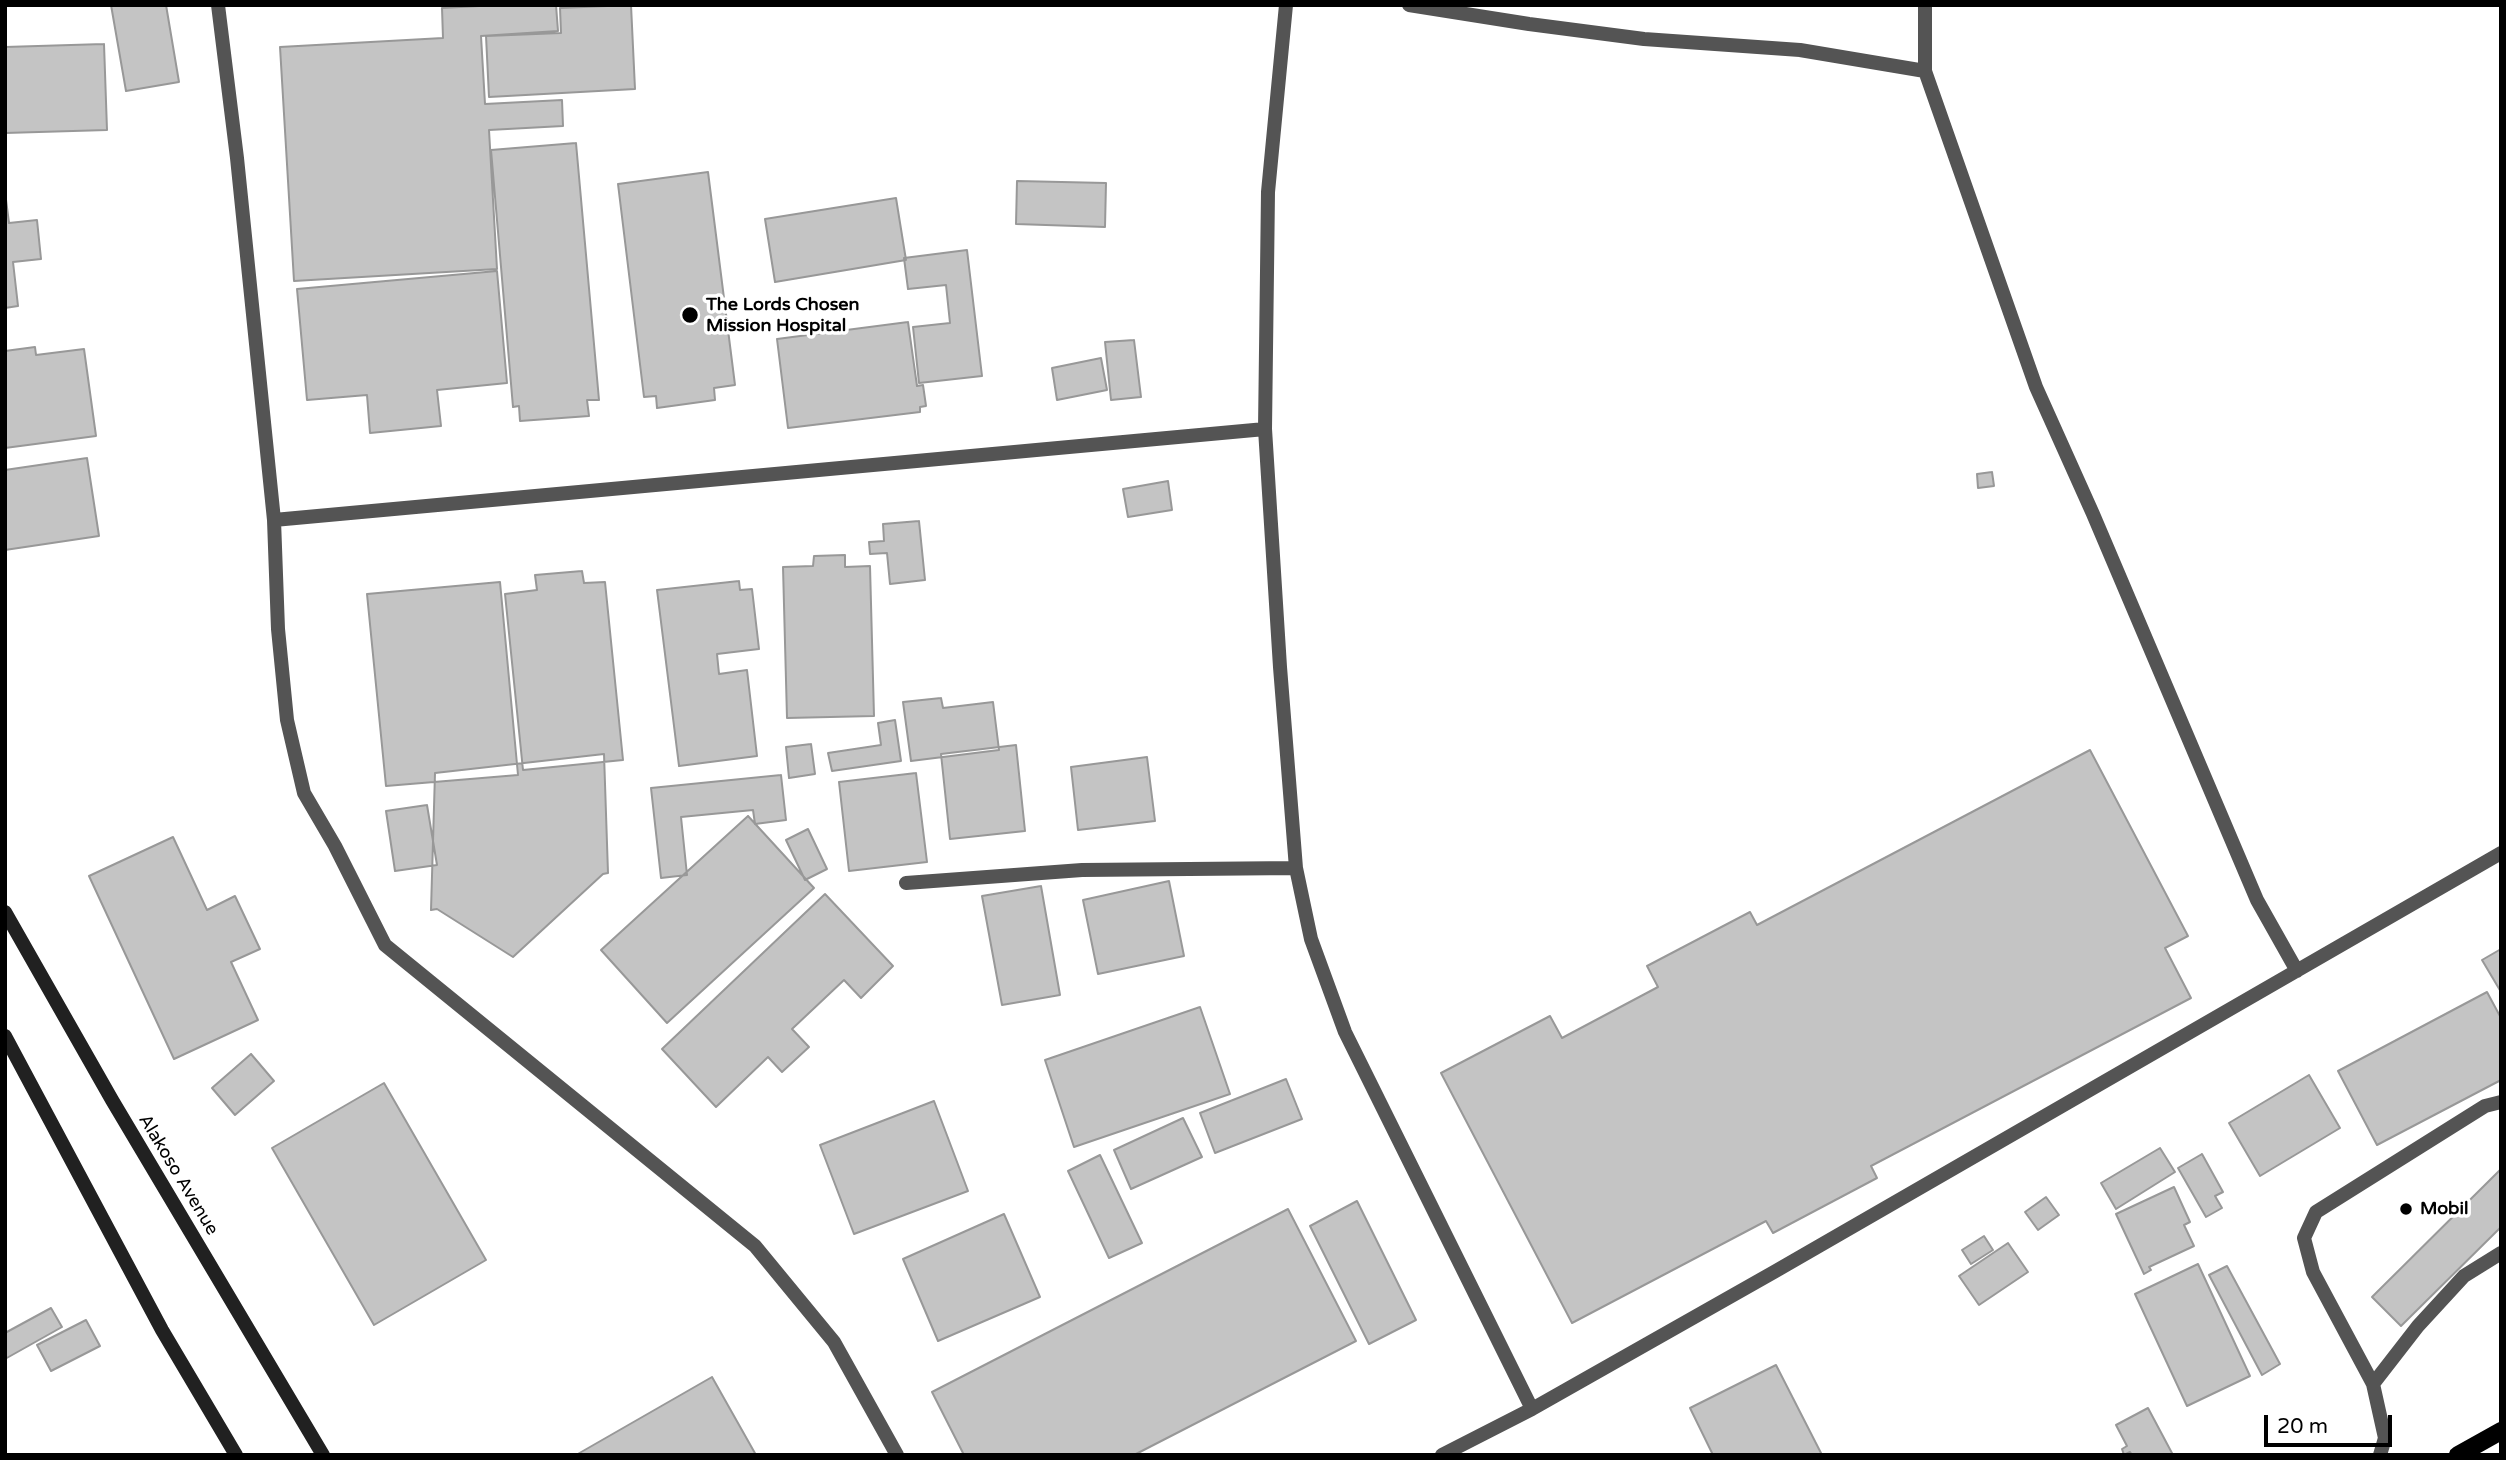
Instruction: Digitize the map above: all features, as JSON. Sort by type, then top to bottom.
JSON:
[{"type":"main road","points":[[2458,1455],[2501,1431]]},
{"type":"street","name":"Alakoso Avenue","points":[[5,912],[112,1100],[323,1455]]},
{"type":"street","points":[[5,1036],[9,1052],[162,1330],[236,1455]]},
{"type":"lane","points":[[218,5],[237,158],[274,520],[278,629],[287,720],[304,793],[335,846],[385,946],[755,1246],[834,1342],[897,1455]]},
{"type":"lane","points":[[1286,5],[1268,192],[1265,429],[1296,868],[1311,939],[1345,1032],[1532,1409]]},
{"type":"lane","points":[[1409,5],[1644,39],[1800,50],[1925,71]]},
{"type":"lane","points":[[1925,5],[1925,71],[2036,387],[2093,514],[2257,900],[2297,971]]},
{"type":"lane","points":[[274,520],[1265,429]]},
{"type":"lane","points":[[1442,1455],[1532,1409],[2501,853]]},
{"type":"lane","points":[[906,883],[1082,870],[1296,868]]},
{"type":"lane","points":[[2380,1455],[2385,1437],[2373,1384],[2313,1272],[2304,1238],[2316,1212],[2485,1106],[2501,1102]]},
{"type":"lane","points":[[2373,1384],[2418,1326],[2464,1276],[2501,1253]]},
{"type":"building","points":[[111,5],[166,5],[179,82],[126,91]]},
{"type":"building","points":[[556,5],[558,31],[481,36],[485,104],[562,100],[563,126],[489,130],[497,269],[294,281],[280,47],[443,38],[442,8]]},
{"type":"building","points":[[631,5],[635,89],[489,97],[486,36],[561,33],[560,8]]},
{"type":"building","points":[[104,44],[107,130],[5,133],[5,47]]},
{"type":"building","points":[[576,143],[599,400],[587,400],[589,416],[520,421],[519,406],[513,407],[491,150]]},
{"type":"building","points":[[708,172],[735,385],[714,388],[715,400],[657,408],[656,396],[644,397],[618,184]]},
{"type":"building","points":[[1017,181],[1106,183],[1105,227],[1016,224]]},
{"type":"building","points":[[5,192],[9,223],[37,220],[41,259],[13,262],[18,306],[5,308]]},
{"type":"building","points":[[896,198],[906,260],[775,282],[765,219]]},
{"type":"building","points":[[967,250],[982,376],[919,383],[913,327],[950,323],[946,285],[908,289],[904,258]]},
{"type":"building","points":[[497,271],[507,383],[437,390],[441,426],[370,433],[367,395],[307,400],[297,289]]},
{"type":"building","points":[[908,322],[917,386],[923,385],[926,406],[920,407],[920,412],[788,428],[777,339]]},
{"type":"building","points":[[1134,340],[1141,397],[1111,400],[1105,342]]},
{"type":"building","points":[[35,347],[36,355],[84,349],[96,436],[5,448],[5,351]]},
{"type":"building","points":[[1101,358],[1107,390],[1057,400],[1052,368]]},
{"type":"building","points":[[87,458],[99,536],[5,550],[5,470]]},
{"type":"building","points":[[1992,472],[1994,486],[1978,488],[1977,474]]},
{"type":"building","points":[[1168,481],[1172,510],[1128,517],[1123,489]]},
{"type":"building","points":[[919,521],[925,580],[890,584],[887,553],[870,554],[869,542],[884,541],[883,524]]},
{"type":"building","points":[[845,555],[845,567],[870,566],[874,716],[787,718],[783,567],[813,566],[814,556]]},
{"type":"building","points":[[582,571],[584,583],[605,582],[623,760],[523,770],[505,594],[537,590],[535,575]]},
{"type":"building","points":[[739,581],[740,590],[752,589],[759,649],[717,654],[719,674],[747,670],[757,756],[679,766],[657,590]]},
{"type":"building","points":[[500,582],[518,775],[386,786],[367,594]]},
{"type":"building","points":[[941,698],[943,708],[993,702],[999,750],[911,761],[903,702]]},
{"type":"building","points":[[895,720],[901,761],[832,771],[828,753],[881,745],[878,723]]},
{"type":"building","points":[[811,744],[815,774],[789,778],[786,747]]},
{"type":"building","points":[[1016,745],[1025,831],[950,839],[941,754]]},
{"type":"building","points":[[2090,750],[2188,936],[2165,948],[2191,998],[1871,1166],[1877,1178],[1773,1233],[1766,1221],[1572,1323],[1441,1073],[1550,1016],[1562,1038],[1658,987],[1647,966],[1750,912],[1757,925]]},
{"type":"building","points":[[604,754],[608,873],[603,874],[513,957],[437,909],[431,910],[435,773]]},
{"type":"building","points":[[1147,757],[1155,821],[1078,830],[1071,767]]},
{"type":"building","points":[[916,773],[927,862],[849,871],[839,782]]},
{"type":"building","points":[[781,775],[786,820],[755,824],[753,810],[681,817],[687,875],[661,878],[651,788]]},
{"type":"building","points":[[427,805],[437,865],[395,871],[386,811]]},
{"type":"building","points":[[748,816],[814,888],[667,1023],[601,950]]},
{"type":"building","points":[[808,829],[827,869],[805,880],[786,840]]},
{"type":"building","points":[[173,837],[207,910],[235,896],[260,949],[231,962],[258,1020],[174,1059],[89,876]]},
{"type":"building","points":[[1169,881],[1184,956],[1098,974],[1083,900]]},
{"type":"building","points":[[1041,886],[1060,995],[1002,1005],[982,896]]},
{"type":"building","points":[[825,894],[893,966],[861,998],[844,980],[792,1029],[809,1047],[782,1072],[768,1057],[716,1107],[662,1049]]},
{"type":"building","points":[[2501,949],[2501,992],[2482,960]]},
{"type":"building","points":[[2487,992],[2501,1018],[2501,1080],[2377,1145],[2338,1071]]},
{"type":"building","points":[[1200,1007],[1230,1094],[1074,1147],[1045,1060]]},
{"type":"building","points":[[251,1054],[274,1081],[235,1115],[212,1088]]},
{"type":"building","points":[[2309,1075],[2340,1128],[2260,1176],[2229,1123]]},
{"type":"building","points":[[1286,1079],[1302,1119],[1215,1153],[1200,1113]]},
{"type":"building","points":[[384,1083],[486,1260],[374,1325],[272,1148]]},
{"type":"building","points":[[934,1101],[968,1191],[854,1234],[820,1145]]},
{"type":"building","points":[[1183,1118],[1202,1157],[1131,1189],[1114,1150]]},
{"type":"building","points":[[2160,1148],[2175,1172],[2116,1209],[2101,1183]]},
{"type":"building","points":[[2202,1154],[2223,1192],[2215,1196],[2222,1208],[2206,1217],[2178,1168]]},
{"type":"building","points":[[1100,1155],[1142,1243],[1109,1258],[1068,1171]]},
{"type":"building","points":[[2500,1170],[2501,1227],[2401,1326],[2372,1297]]},
{"type":"building","points":[[2174,1187],[2190,1222],[2184,1225],[2194,1246],[2149,1267],[2151,1270],[2144,1274],[2116,1214]]},
{"type":"building","points":[[2046,1197],[2059,1215],[2038,1230],[2025,1212]]},
{"type":"building","points":[[1357,1201],[1416,1320],[1369,1344],[1310,1226]]},
{"type":"building","points":[[1288,1209],[1356,1341],[1134,1455],[964,1455],[932,1392]]},
{"type":"building","points":[[1004,1214],[1040,1297],[938,1341],[903,1259]]},
{"type":"building","points":[[1984,1236],[1993,1250],[1971,1264],[1962,1250]]},
{"type":"building","points":[[2008,1243],[2028,1272],[1979,1305],[1959,1276]]},
{"type":"building","points":[[2198,1264],[2250,1376],[2187,1406],[2135,1294]]},
{"type":"building","points":[[2227,1266],[2280,1364],[2262,1375],[2209,1275]]},
{"type":"building","points":[[51,1308],[62,1327],[5,1359],[5,1333]]},
{"type":"building","points":[[86,1320],[100,1346],[51,1371],[37,1345]]},
{"type":"building","points":[[1776,1365],[1822,1455],[1713,1455],[1690,1408]]},
{"type":"building","points":[[712,1377],[756,1455],[576,1455]]},
{"type":"building","points":[[2148,1408],[2173,1455],[2132,1455],[2130,1452],[2124,1455],[2122,1449],[2127,1446],[2116,1425]]},
{"type":"place","name":"The Lords Chosen Mission Hospital","points":[[690,315]]},
{"type":"place","name":"Mobil","points":[[2406,1209]]}]
